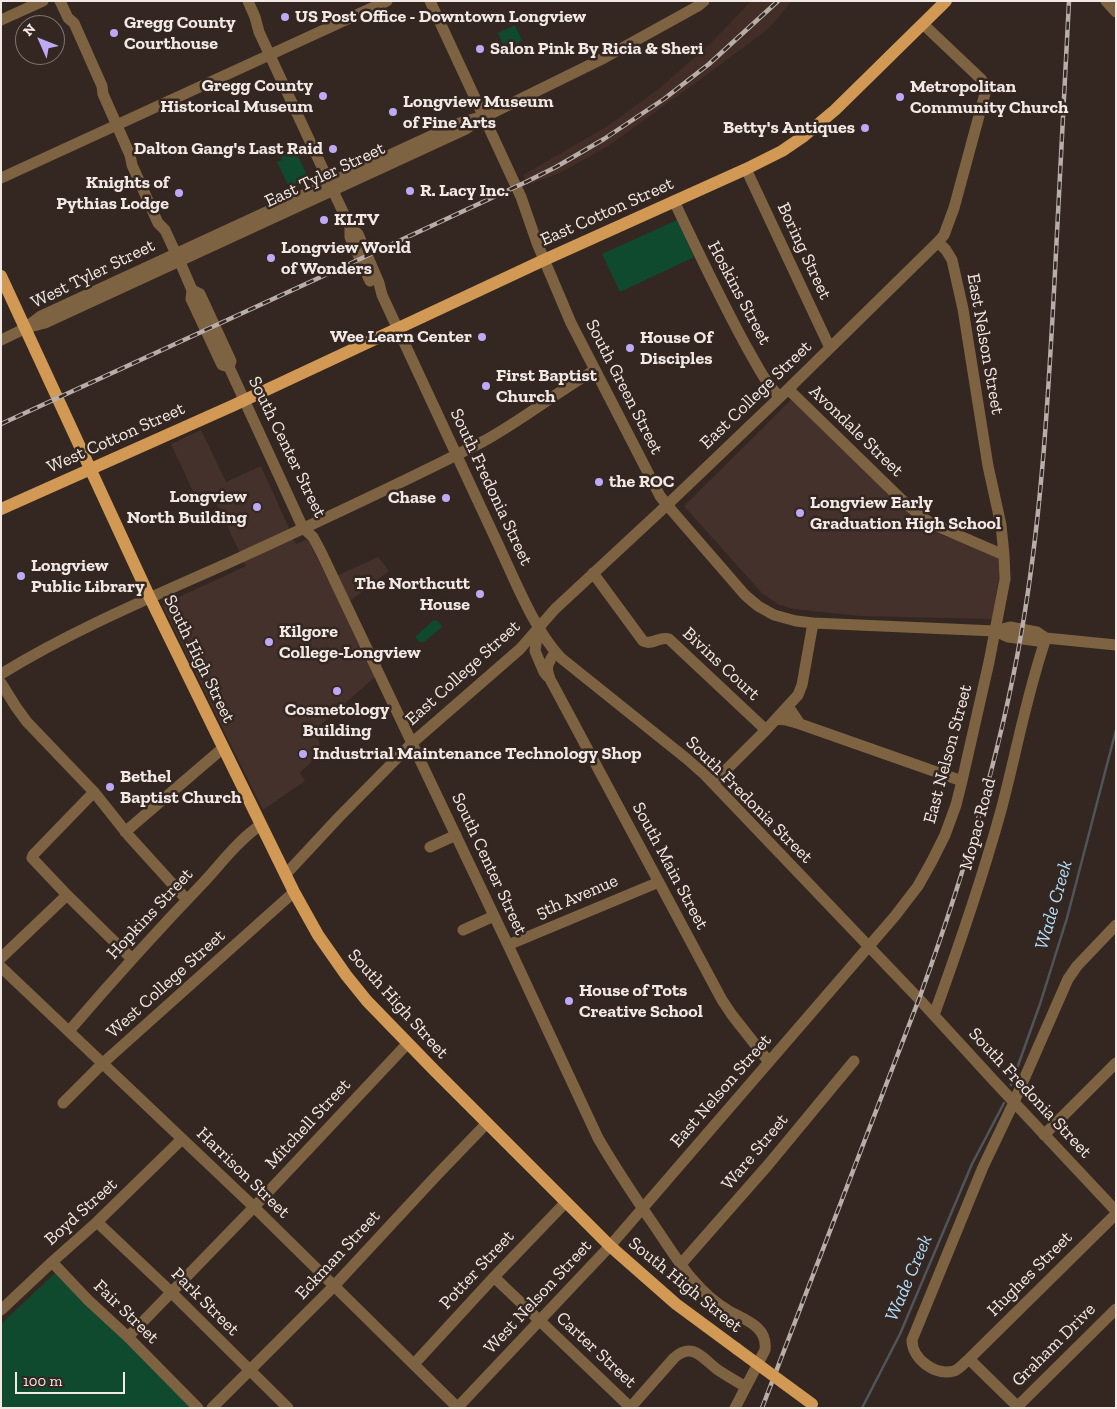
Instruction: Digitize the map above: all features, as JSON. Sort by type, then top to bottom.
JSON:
[{"type":"main road","name":"East Cotton Street","points":[[244,400],[782,151],[812,130],[859,88],[946,1]]},
{"type":"main road","name":"South High Street","points":[[1,276],[89,469],[223,748],[294,892],[318,935],[340,967],[360,994],[408,1044],[610,1246],[676,1304],[815,1406]]},
{"type":"main road","name":"West Cotton Street","points":[[1,509],[244,400]]},
{"type":"street","points":[[1,20],[42,1]]},
{"type":"street","name":"South Center Street","points":[[60,1],[68,18],[67,26],[96,89],[103,94],[130,155],[138,162],[164,221],[165,230],[192,290],[191,299],[210,327],[222,365],[229,367],[303,528],[313,537],[456,835],[598,1138],[643,1209],[694,1282],[706,1295],[754,1324],[761,1331],[765,1341],[765,1350],[746,1387]]},
{"type":"street","points":[[241,1],[250,20],[259,32]]},
{"type":"street","points":[[248,1],[259,32]]},
{"type":"street","points":[[1,178],[387,1]]},
{"type":"street","name":"South Green Street","points":[[430,1],[524,203],[532,230],[568,315],[660,496],[738,588],[758,606],[774,615],[796,621],[995,631],[1010,627],[1036,632],[1046,638],[1116,645]]},
{"type":"street","name":"East Tyler Street","points":[[178,257],[331,187],[466,129],[484,117],[604,58],[704,1]]},
{"type":"street","points":[[1106,1],[1116,12]]},
{"type":"street","name":"East College Street","points":[[412,743],[520,650],[554,609],[667,505],[938,242],[947,228],[954,208],[986,86],[923,24]]},
{"type":"street","name":"South Fredonia Street","points":[[259,32],[350,227],[350,237],[364,257],[372,285],[382,295],[539,628],[555,652],[567,664],[687,758],[934,1015],[1116,1213]]},
{"type":"street","name":"Boring Street","points":[[746,169],[830,348]]},
{"type":"street","name":"Hoskins Street","points":[[674,201],[710,280],[768,384],[784,393]]},
{"type":"street","name":"East Nelson Street","points":[[643,1209],[909,899],[926,873],[945,835],[956,805],[989,662],[1005,579],[1000,525],[986,456],[963,310],[952,260],[938,242]]},
{"type":"street","name":"West Tyler Street","points":[[1,340],[26,328],[41,316],[178,257]]},
{"type":"street","points":[[1,674],[69,636],[303,528],[494,436],[567,386],[595,370]]},
{"type":"street","name":"Avondale Street","points":[[784,393],[922,517],[942,529],[1004,555]]},
{"type":"street","name":"Bivins Court","points":[[593,572],[643,641],[648,643],[663,637],[669,639],[766,730]]},
{"type":"street","points":[[713,784],[798,695],[801,688],[813,623]]},
{"type":"street","name":"South Main Street","points":[[539,628],[535,647],[544,672],[550,679],[722,1000],[769,1062]]},
{"type":"street","name":"Mopac Road","points":[[934,1015],[963,937],[983,872],[1000,813],[1032,678],[1046,638]]},
{"type":"street","points":[[550,679],[547,664],[555,652]]},
{"type":"street","points":[[1,683],[28,722],[94,792],[125,832],[187,900]]},
{"type":"street","points":[[788,706],[800,724]]},
{"type":"street","points":[[776,719],[800,724],[962,782]]},
{"type":"street","points":[[286,874],[343,812],[412,743]]},
{"type":"street","points":[[125,832],[223,748]]},
{"type":"street","points":[[94,792],[32,857],[67,895],[132,959]]},
{"type":"street","name":"Hopkins Street","points":[[69,1031],[132,959],[248,835],[261,825]]},
{"type":"street","points":[[430,847],[456,835]]},
{"type":"street","name":"5th Avenue","points":[[508,945],[659,882]]},
{"type":"street","name":"West College Street","points":[[63,1103],[104,1063],[294,892]]},
{"type":"street","points":[[1,958],[67,895]]},
{"type":"street","points":[[463,930],[494,916]]},
{"type":"street","points":[[1014,1102],[1068,979],[1116,925]]},
{"type":"street","name":"Harrison Street","points":[[1,967],[254,1207],[458,1408]]},
{"type":"street","name":"Mitchell Street","points":[[128,1337],[408,1044]]},
{"type":"street","name":"Ware Street","points":[[681,1264],[768,1165],[854,1061]]},
{"type":"street","points":[[1044,1135],[1116,1063]]},
{"type":"street","name":"Hughes Street","points":[[1014,1102],[983,1167],[912,1337],[915,1353],[921,1360],[935,1370],[953,1371],[960,1368],[1116,1213]]},
{"type":"street","name":"Eckman Street","points":[[212,1408],[334,1286],[487,1123]]},
{"type":"street","name":"Boyd Street","points":[[1,1310],[98,1222],[182,1139]]},
{"type":"street","name":"Potter Street","points":[[414,1364],[566,1202]]},
{"type":"street","name":"West Nelson Street","points":[[458,1408],[643,1209]]},
{"type":"street","name":"Park Street","points":[[98,1222],[288,1408]]},
{"type":"street","name":"Fair Street","points":[[52,1262],[198,1408]]},
{"type":"street","name":"Carter Street","points":[[494,1277],[631,1408]]},
{"type":"street","name":"Graham Drive","points":[[1018,1407],[1116,1309]]},
{"type":"street","points":[[631,1408],[674,1358],[683,1352],[699,1354],[719,1370],[746,1387],[735,1408]]},
{"type":"street","points":[[969,1359],[1018,1407]]},
{"type":"shaded area","points":[[751,1],[792,1],[768,29],[608,146],[560,173],[527,185],[523,175],[608,126],[661,87],[711,43]]},
{"type":"shaded area","name":"Longview Early Graduation High School","points":[[791,400],[917,520],[937,533],[999,557],[1000,570],[992,619],[861,616],[803,610],[778,604],[762,593],[684,506]]},
{"type":"shaded area","name":"Kilgore College-Longview","points":[[201,430],[226,482],[261,466],[296,544],[308,539],[328,580],[378,557],[389,571],[342,607],[376,676],[315,730],[322,751],[300,773],[305,781],[263,810],[162,605],[246,566],[214,495],[198,502],[171,444]]},
{"type":"green space","points":[[515,25],[522,41],[505,49],[498,33]]},
{"type":"green space","points":[[296,152],[306,173],[303,180],[289,187],[277,162],[282,160],[281,157],[288,154],[289,156]]},
{"type":"green space","points":[[677,220],[694,257],[620,292],[602,254]]},
{"type":"green space","points":[[434,620],[438,621],[442,627],[424,642],[419,642],[416,636]]},
{"type":"green space","points":[[56,1272],[191,1408],[1,1408],[1,1324]]},
{"type":"waterway","name":"Wade Creek","points":[[1011,1085],[1040,1004],[1067,918],[1116,730]]},
{"type":"waterway","name":"Wade Creek","points":[[862,1408],[900,1334],[972,1164],[1004,1103]]},
{"type":"railway","points":[[1,424],[556,167],[604,139],[664,99],[709,64],[778,1]]},
{"type":"railway","points":[[762,1408],[936,952],[981,808],[1006,710],[1031,571],[1044,452],[1069,1]]},
{"type":"place","name":"US Post Office - Downtown Longview","points":[[285,17]]},
{"type":"place","name":"Gregg County Courthouse","points":[[114,33]]},
{"type":"place","name":"Salon Pink By Ricia & Sheri","points":[[480,49]]},
{"type":"place","name":"Gregg County Historical Museum","points":[[323,96]]},
{"type":"place","name":"Metropolitan Community Church","points":[[900,97]]},
{"type":"place","name":"Longview Museum of Fine Arts","points":[[393,112]]},
{"type":"place","name":"Betty's Antiques","points":[[865,128]]},
{"type":"place","name":"Dalton Gang's Last Raid","points":[[333,149]]},
{"type":"place","name":"R. Lacy Inc.","points":[[410,191]]},
{"type":"place","name":"Knights of Pythias Lodge","points":[[179,193]]},
{"type":"place","name":"KLTV","points":[[324,220]]},
{"type":"place","name":"Longview World of Wonders","points":[[271,258]]},
{"type":"place","name":"Wee Learn Center","points":[[482,337]]},
{"type":"place","name":"House Of Disciples","points":[[630,348]]},
{"type":"place","name":"First Baptist Church","points":[[486,386]]},
{"type":"place","name":"the ROC","points":[[599,482]]},
{"type":"place","name":"Chase","points":[[446,498]]},
{"type":"place","name":"Longview North Building","points":[[257,507]]},
{"type":"place","name":"Longview Early Graduation High School","points":[[800,513]]},
{"type":"place","name":"Longview Public Library","points":[[21,576]]},
{"type":"place","name":"The Northcutt House","points":[[480,594]]},
{"type":"place","name":"Kilgore College-Longview","points":[[269,642]]},
{"type":"place","name":"Cosmetology Building","points":[[337,691]]},
{"type":"place","name":"Industrial Maintenance Technology Shop","points":[[303,754]]},
{"type":"place","name":"Bethel Baptist Church","points":[[110,787]]},
{"type":"place","name":"House of Tots Creative School","points":[[569,1001]]}]
